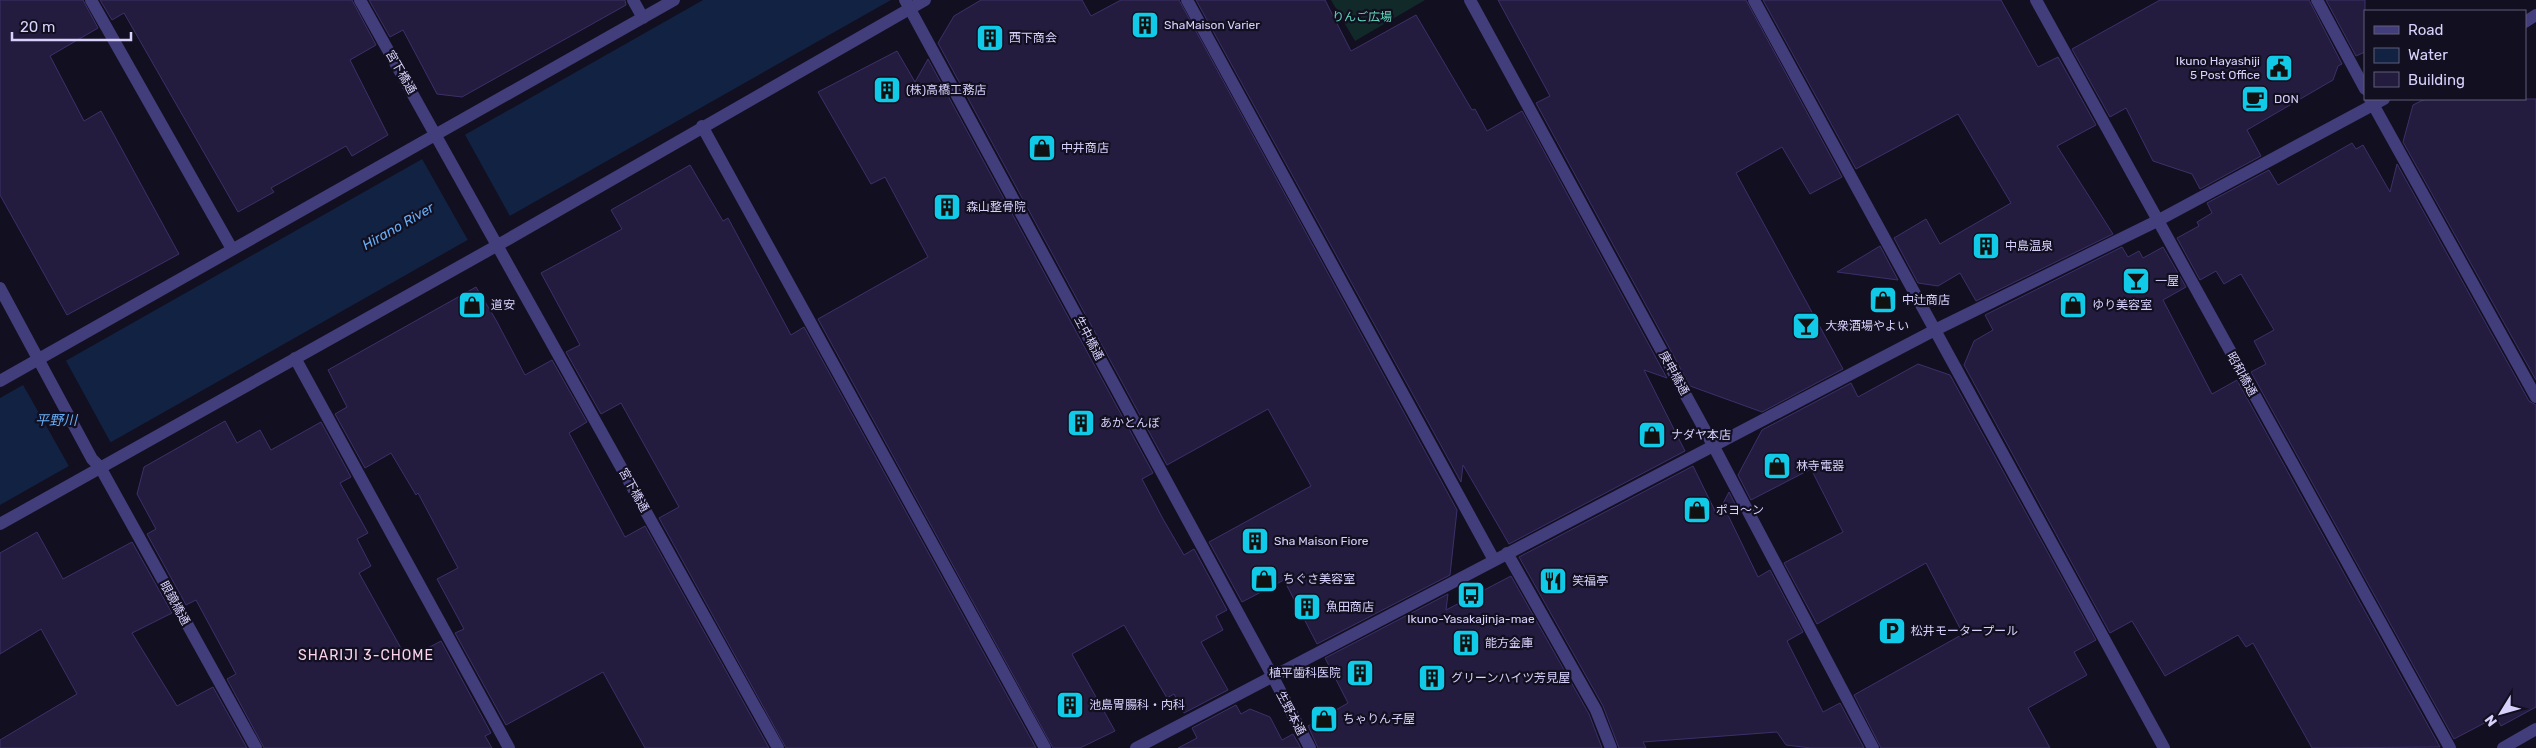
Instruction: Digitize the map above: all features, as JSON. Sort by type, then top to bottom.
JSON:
[{"type":"street","points":[[91,0],[232,249]]},
{"type":"street","name":"宮下橋通","points":[[360,0],[778,748]]},
{"type":"street","points":[[633,0],[643,18]]},
{"type":"street","points":[[0,381],[41,364],[232,249],[439,139],[674,0]]},
{"type":"street","points":[[0,524],[96,463],[295,358],[498,245],[907,4],[925,0]]},
{"type":"street","points":[[1187,0],[1494,560]]},
{"type":"street","name":"庚申橋通","points":[[1470,0],[1713,445],[1873,748]]},
{"type":"street","points":[[1754,0],[2164,748]]},
{"type":"street","name":"昭和橋通","points":[[2036,0],[2450,748]]},
{"type":"street","points":[[2316,0],[2364,86]]},
{"type":"street","name":"生中橋通","points":[[907,4],[1272,677]]},
{"type":"street","points":[[1136,748],[1935,330],[2157,221],[2376,101],[2536,397]]},
{"type":"street","points":[[702,126],[1045,748]]},
{"type":"street","points":[[0,288],[41,364]]},
{"type":"street","points":[[295,358],[509,748]]},
{"type":"street","name":"眼鏡橋通","points":[[41,364],[256,748]]},
{"type":"street","points":[[1507,554],[1592,702],[1611,748]]},
{"type":"street","name":"生野本通","points":[[1272,677],[1310,748]]},
{"type":"street","points":[[2503,748],[2536,729]]},
{"type":"green space","name":"りんご広場","points":[[1331,0],[1425,0],[1355,41]]},
{"type":"water","name":"平野川","points":[[703,0],[891,0],[0,505],[0,398]]},
{"type":"pier","points":[[464,133],[511,218],[469,242],[421,157]]},
{"type":"pier","points":[[65,359],[112,445],[70,468],[22,383]]},
{"type":"building","points":[[0,0],[83,0],[98,28],[50,56],[84,121],[101,111],[179,254],[67,315],[0,195]]},
{"type":"building","points":[[100,0],[352,0],[376,45],[350,60],[388,135],[352,156],[346,146],[271,188],[274,192],[238,212],[124,13],[112,20]]},
{"type":"building","points":[[369,0],[625,0],[626,5],[462,97],[437,94],[403,30],[390,37]]},
{"type":"building","points":[[981,0],[1082,0],[1091,16],[1121,0],[1179,0],[1457,510],[1450,575],[1317,644],[1284,580],[1242,602],[1209,542],[1311,486],[1268,409],[1167,465],[938,43],[954,16]]},
{"type":"building","points":[[1196,0],[1325,0],[1351,51],[1416,15],[1472,110],[1475,109],[1487,131],[1522,111],[1667,378],[1644,370],[1685,451],[1509,544],[1463,465],[1461,482]]},
{"type":"building","points":[[1498,0],[1746,0],[1842,177],[1810,194],[1782,147],[1736,173],[1843,369],[1762,412],[1690,386],[1536,103],[1550,96]]},
{"type":"building","points":[[1763,0],[2001,0],[2038,67],[2058,57],[2096,125],[2057,146],[2113,234],[1976,301],[1960,273],[1938,286],[1918,283],[1894,238],[1926,219],[1940,244],[2011,203],[1958,114],[1856,169]]},
{"type":"building","points":[[2160,0],[2309,0],[2342,64],[2338,66],[2333,80],[2247,130],[2261,156],[2200,189],[2192,174],[2153,161],[2126,108],[2110,117],[2072,49]]},
{"type":"building","points":[[2326,0],[2365,0],[2364,52],[2356,56]]},
{"type":"building","points":[[897,51],[915,82],[928,59],[1153,473],[1142,479],[1163,519],[1184,555],[1194,549],[1227,610],[1216,616],[1223,630],[1201,642],[1228,690],[1184,713],[1174,694],[1167,698],[1124,625],[1072,654],[1115,731],[1080,748],[1053,748],[818,319],[928,257],[885,177],[871,184],[818,92]]},
{"type":"building","points":[[2536,99],[2536,380],[2403,142],[2413,105],[2423,100]]},
{"type":"building","points":[[2352,143],[2356,149],[2363,145],[2390,192],[2397,164],[2529,401],[2536,405],[2536,707],[2501,726],[2496,717],[2454,739],[2251,372],[2266,364],[2254,341],[2274,330],[2241,274],[2224,284],[2216,271],[2200,280],[2177,238],[2199,226],[2197,222],[2212,213],[2207,203],[2269,170],[2278,185]]},
{"type":"building","points":[[690,165],[723,221],[728,218],[791,335],[804,327],[1036,748],[786,748],[659,518],[679,507],[621,403],[601,414],[566,352],[580,345],[541,273],[622,229],[611,210]]},
{"type":"building","points":[[1880,246],[1898,280],[1837,272]]},
{"type":"building","points":[[2122,247],[2128,257],[2139,251],[2143,258],[2163,247],[2186,287],[2163,300],[2212,394],[2237,380],[2440,747],[2312,748],[2253,643],[2246,647],[2238,635],[2165,676],[2132,621],[2110,633],[1964,365],[1974,341],[1993,330],[1985,315]]},
{"type":"building","points":[[476,287],[525,375],[552,360],[587,422],[569,433],[625,537],[645,526],[769,748],[645,748],[603,672],[506,725],[455,633],[464,629],[437,579],[458,568],[418,493],[416,495],[391,453],[365,468],[335,414],[347,407],[328,370]]},
{"type":"building","points":[[1918,364],[1950,375],[2096,640],[2074,652],[2087,675],[2028,708],[2050,748],[1881,748],[1854,695],[1963,634],[1926,563],[1817,624],[1784,563],[1843,532],[1811,469],[1751,500],[1738,475],[1762,430],[1851,383],[1858,397]]},
{"type":"building","points":[[225,421],[237,443],[260,430],[271,450],[321,422],[351,477],[340,483],[368,533],[357,539],[371,566],[359,573],[407,659],[441,641],[491,733],[485,736],[492,748],[264,748],[227,679],[236,674],[196,600],[186,605],[147,534],[156,529],[137,494],[144,467]]},
{"type":"building","points":[[1693,466],[1717,515],[1729,492],[1737,508],[1727,513],[1758,577],[1770,570],[1803,632],[1787,641],[1823,712],[1840,703],[1864,748],[1811,748],[1786,745],[1777,732],[1643,742],[1646,748],[1619,748],[1603,706],[1519,557]]},
{"type":"building","points":[[37,532],[63,579],[132,542],[172,613],[132,633],[177,706],[213,687],[247,748],[0,748],[0,740],[77,694],[41,629],[0,654],[0,553]]},
{"type":"building","points":[[1511,576],[1589,714],[1602,748],[1318,748],[1308,726],[1348,703],[1325,658],[1448,594],[1446,610]]},
{"type":"building","points":[[1236,705],[1241,714],[1250,709],[1270,717],[1282,740],[1293,734],[1301,748],[1178,748],[1197,738],[1192,728]]},
{"type":"place","name":"ShaMaison Varier","points":[[1145,25]]},
{"type":"place","name":"西下商会","points":[[990,38]]},
{"type":"place","name":"Ikuno Hayashiji 5 Post Office","points":[[2279,68]]},
{"type":"place","name":"(株)高橋工務店","points":[[887,90]]},
{"type":"place","name":"DON","points":[[2255,99]]},
{"type":"place","name":"中井商店","points":[[1042,148]]},
{"type":"place","name":"森山整骨院","points":[[947,207]]},
{"type":"place","name":"中島温泉","points":[[1986,246]]},
{"type":"place","name":"一屋","points":[[2136,281]]},
{"type":"place","name":"中辻商店","points":[[1883,300]]},
{"type":"place","name":"道安","points":[[472,305]]},
{"type":"place","name":"ゆり美容室","points":[[2073,305]]},
{"type":"place","name":"大衆酒場やよい","points":[[1806,326]]},
{"type":"place","name":"あかとんぼ","points":[[1081,423]]},
{"type":"place","name":"ナダヤ本店","points":[[1652,435]]},
{"type":"place","name":"林寺電器","points":[[1777,466]]},
{"type":"place","name":"ポヨ～ン","points":[[1697,510]]},
{"type":"place","name":"Sha Maison Fiore","points":[[1255,541]]},
{"type":"place","name":"ちぐさ美容室","points":[[1264,579]]},
{"type":"place","name":"笑福亭","points":[[1553,581]]},
{"type":"place","name":"Ikuno-Yasakajinja-mae","points":[[1471,595]]},
{"type":"place","name":"魚田商店","points":[[1307,607]]},
{"type":"place","name":"松井モータープール","points":[[1892,631]]},
{"type":"place","name":"能方金庫","points":[[1466,643]]},
{"type":"place","name":"植平歯科医院","points":[[1360,673]]},
{"type":"place","name":"グリーンハイツ芳見屋","points":[[1432,678]]},
{"type":"place","name":"池島胃腸科・内科","points":[[1070,705]]},
{"type":"place","name":"ちゃりん子屋","points":[[1324,719]]},
{"type":"district","name":"SHARIJI 3-CHOME","points":[[366,655]]},
{"type":"water label","name":"Hirano River","points":[[398,226]]}]
